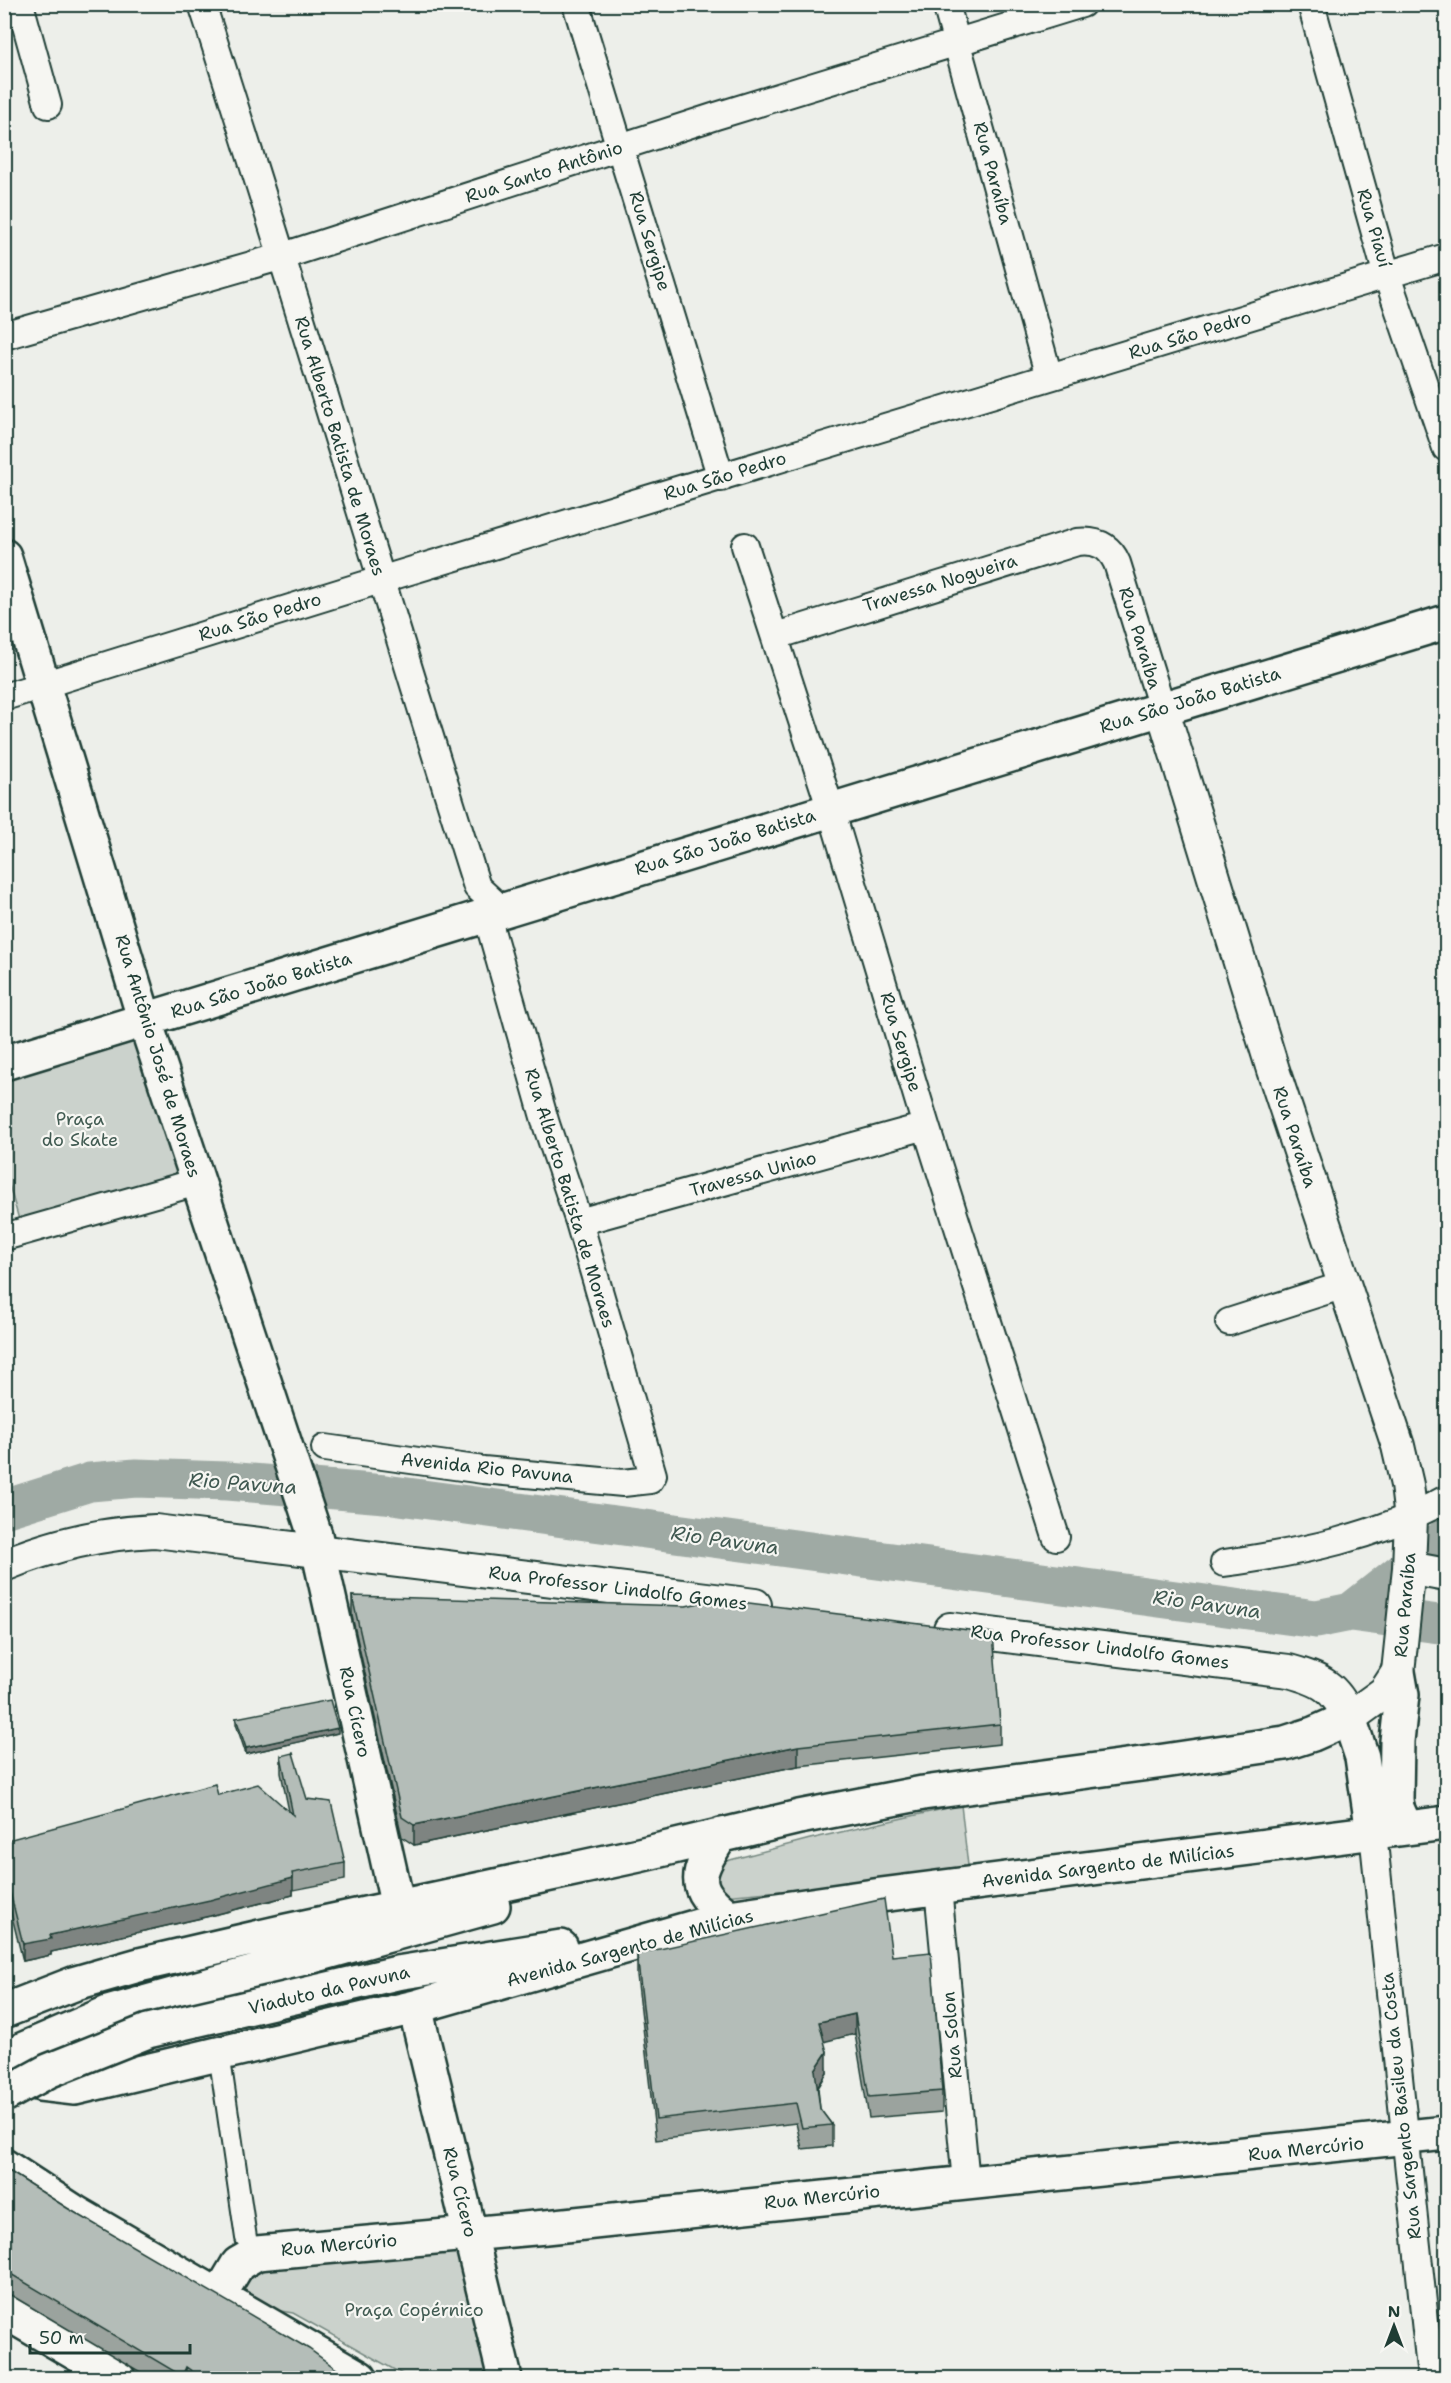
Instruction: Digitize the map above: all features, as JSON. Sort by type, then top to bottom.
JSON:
[{"type":"main road","name":"Rua Antônio José de Moraes","points":[[4,556],[145,1021],[316,1541]]},
{"type":"main road","name":"Rua São João Batista","points":[[4,1063],[145,1021],[483,909],[831,810],[1446,622]]},
{"type":"main road","name":"Rua Cícero","points":[[316,1541],[395,1922]]},
{"type":"main road","points":[[1398,1672],[1402,1695],[1397,1741],[1396,1799],[1406,1828]]},
{"type":"main road","points":[[729,1917],[710,1901],[699,1881],[702,1865],[721,1835],[923,1792],[1285,1743],[1349,1718]]},
{"type":"main road","name":"Rua Professor Lindolfo Gomes","points":[[1349,1718],[1364,1767],[1373,1833]]},
{"type":"main road","name":"Avenida Sargento de Milícias","points":[[4,2068],[40,2084],[75,2088],[415,2007],[729,1917],[1446,1823]]},
{"type":"main road","name":"Viaduto da Pavuna","points":[[4,2060],[108,2013],[395,1922],[542,1891],[639,1855],[721,1835]]},
{"type":"main road","points":[[4,2011],[76,1983],[139,1965],[395,1922]]},
{"type":"main road","name":"Viaduto da Pavuna","points":[[4,2095],[48,2070],[148,2031],[397,1973],[561,1947],[667,1935]]},
{"type":"main road","name":"Rua Cícero","points":[[415,2007],[505,2379]]},
{"type":"main road","name":"Rua Mercúrio","points":[[219,2296],[238,2264],[257,2253],[471,2234],[1446,2133]]},
{"type":"main road","points":[[4,2166],[76,2213],[360,2379]]},
{"type":"main road","points":[[4,2311],[118,2379]]},
{"type":"street","points":[[20,4],[48,105]]},
{"type":"street","name":"Rua Alberto Batista de Moraes","points":[[202,4],[283,256],[380,580],[483,909],[546,1124],[579,1222],[652,1468],[650,1480]]},
{"type":"street","name":"Rua Sergipe","points":[[576,4],[622,147],[722,478]]},
{"type":"street","name":"Rua Paraíba","points":[[946,4],[1049,377]]},
{"type":"street","name":"Rua Santo Antônio","points":[[4,336],[283,256],[622,147],[1082,4]]},
{"type":"street","name":"Rua Piauí","points":[[1311,4],[1387,276],[1446,448]]},
{"type":"street","name":"Rua São Pedro","points":[[4,697],[380,580],[1446,257]]},
{"type":"street","name":"Travessa Nogueira","points":[[776,636],[1077,542],[1092,540],[1105,546]]},
{"type":"street","name":"Rua Sergipe","points":[[746,546],[831,810],[926,1126],[1056,1537]]},
{"type":"street","name":"Rua Paraíba","points":[[1105,546],[1117,562],[1273,1070],[1398,1446],[1422,1574],[1398,1672],[1385,1692],[1349,1718]]},
{"type":"street","name":"Travessa Uniao","points":[[579,1222],[926,1126]]},
{"type":"street","points":[[4,1237],[197,1182]]},
{"type":"street","points":[[1229,1322],[1344,1285]]},
{"type":"street","name":"Avenida Rio Pavuna","points":[[325,1448],[483,1470],[623,1483],[650,1480]]},
{"type":"street","points":[[1224,1563],[1299,1552],[1349,1539],[1411,1518],[1446,1499]]},
{"type":"street","name":"Rua Professor Lindolfo Gomes","points":[[4,1565],[69,1544],[124,1532],[181,1533],[316,1541],[778,1608]]},
{"type":"street","name":"Rua Professor Lindolfo Gomes","points":[[917,1625],[1289,1671],[1326,1684],[1342,1703],[1349,1718]]},
{"type":"street","name":"Rua Sargento Basileu da Costa","points":[[1373,1833],[1431,2379]]},
{"type":"street","name":"Rua Solon","points":[[938,1888],[966,2182]]},
{"type":"street","points":[[219,2053],[246,2238]]},
{"type":"green space","name":"Praça do Skate","points":[[136,1038],[178,1175],[20,1223],[5,1171],[4,1078]]},
{"type":"green space","points":[[961,1805],[969,1874],[724,1896],[708,1870],[715,1864],[810,1839]]},
{"type":"green space","name":"Praça Copérnico","points":[[463,2240],[489,2378],[409,2378],[293,2313],[268,2309],[245,2295],[246,2279],[264,2264]]},
{"type":"building","points":[[352,1596],[686,1606],[717,1599],[993,1633],[1000,1724],[798,1746],[414,1825],[402,1817]]},
{"type":"building","points":[[330,1700],[338,1728],[246,1748],[236,1718]]},
{"type":"building","points":[[293,1753],[307,1799],[331,1802],[345,1863],[292,1873],[293,1878],[210,1900],[50,1935],[51,1939],[23,1944],[4,1868],[4,1841],[215,1784],[218,1795],[258,1784],[293,1815],[281,1756]]},
{"type":"building","points":[[884,1899],[892,1956],[931,1952],[942,2091],[869,2097],[855,2014],[819,2022],[827,2052],[815,2070],[820,2109],[832,2125],[802,2128],[796,2103],[656,2119],[637,1954]]},
{"type":"building","points":[[4,2168],[67,2208],[309,2349],[350,2379],[203,2379],[186,2367],[182,2376],[4,2270]]},
{"type":"waterway","name":"Rio Pavuna","points":[[4,1509],[90,1482],[136,1478],[227,1481],[385,1494],[1316,1619],[1351,1612],[1446,1625]]},
{"type":"waterway","points":[[1351,1612],[1446,1537]]},
{"type":"railway","points":[[4,2369],[10,2378]]}]
